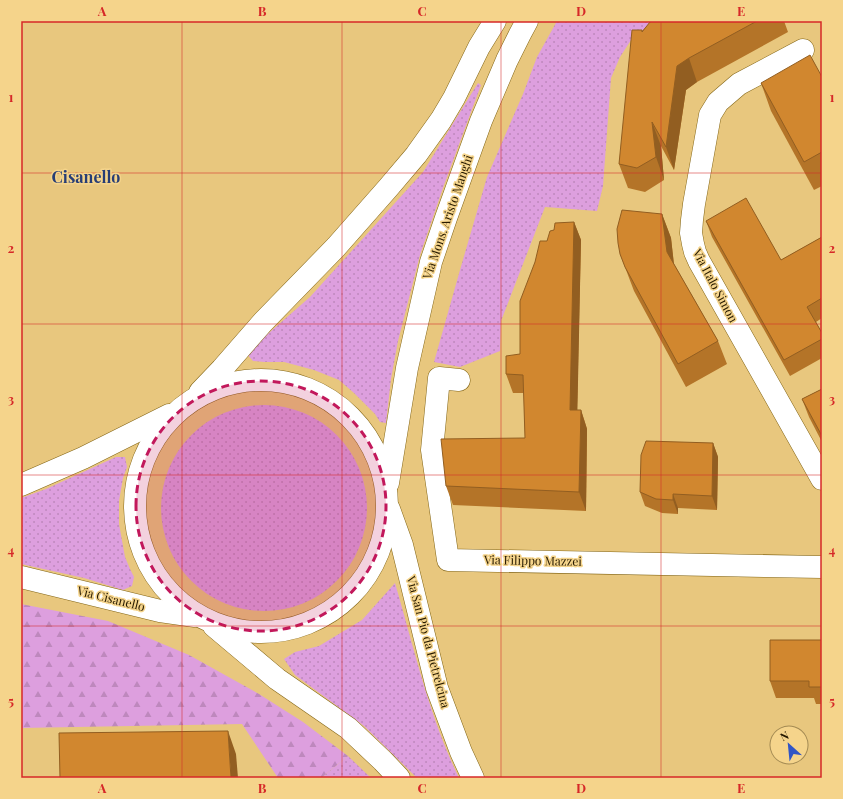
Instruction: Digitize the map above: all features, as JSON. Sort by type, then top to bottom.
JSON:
[{"type":"main road","points":[[399,778],[348,728],[277,679],[204,619],[188,610],[178,602],[162,585],[147,562],[142,550],[134,514],[136,488],[138,475],[148,450],[154,439],[169,419],[186,405],[222,369],[263,322],[336,247],[416,155],[441,120],[454,98],[477,50],[495,21]]},
{"type":"main road","name":"Via Mons. Aristo Manghi","points":[[204,619],[240,631],[258,632],[275,632],[309,623],[339,605],[363,580],[372,566],[380,550],[384,534],[387,498],[407,368],[431,262],[481,121],[507,60],[527,21]]},
{"type":"main road","name":"Via Italo Simon","points":[[803,50],[739,84],[718,102],[710,115],[694,204],[691,233],[695,252],[699,261],[822,479]]},
{"type":"main road","name":"Via Filippo Mazzei","points":[[459,380],[439,378],[432,450],[448,560],[822,567]]},
{"type":"main road","points":[[21,485],[83,458],[186,405],[208,392],[234,382],[262,379],[292,384],[318,393],[331,401],[353,419],[371,443],[382,469],[387,498]]},
{"type":"main road","name":"Via San Pio da Pietrelcina","points":[[387,498],[402,545],[437,688],[461,752],[473,778]]},
{"type":"main road","name":"Via Cisanello","points":[[21,577],[160,611],[204,619]]},
{"type":"highlighted area","points":[[262,379],[305,388],[331,401],[353,419],[377,454],[388,504],[384,535],[373,566],[339,605],[309,623],[275,631],[240,631],[207,620],[188,610],[162,585],[142,550],[134,513],[136,488],[147,450],[179,410],[220,387]]},
{"type":"green space","points":[[557,21],[657,21],[633,37],[620,57],[611,78],[603,186],[597,211],[545,207],[501,321],[500,351],[460,367],[434,362],[487,177],[523,94],[537,57]]},
{"type":"green space","points":[[478,83],[481,85],[420,255],[398,341],[391,379],[386,423],[380,422],[375,414],[339,380],[314,370],[284,362],[253,361],[246,353],[310,297],[423,172]]},
{"type":"green space","points":[[254,405],[274,405],[294,409],[313,417],[337,435],[355,459],[363,478],[367,498],[367,518],[363,538],[355,557],[337,581],[313,599],[294,607],[274,611],[254,611],[234,607],[215,599],[199,588],[184,573],[173,557],[165,538],[161,518],[161,498],[165,478],[173,459],[184,443],[199,428],[215,417],[234,409]]},
{"type":"green space","points":[[116,457],[125,457],[127,467],[123,478],[119,501],[119,524],[125,557],[134,577],[132,586],[123,590],[84,578],[21,564],[21,498],[46,489]]},
{"type":"green space","points":[[395,583],[439,731],[459,778],[417,778],[364,726],[295,675],[284,659],[295,652],[319,646],[362,620]]},
{"type":"green space","points":[[21,604],[108,621],[189,655],[259,694],[303,722],[348,756],[321,778],[278,778],[242,724],[21,728]]},
{"type":"green space","points":[[348,756],[371,778],[321,778]]},
{"type":"building","points":[[652,21],[757,21],[677,66],[666,147],[652,122],[656,157],[637,168],[619,164],[632,30],[642,30],[642,32]]},
{"type":"building","points":[[810,55],[822,77],[822,152],[804,162],[761,83]]},
{"type":"building","points":[[746,198],[781,260],[822,237],[822,298],[807,307],[822,333],[822,339],[784,360],[706,221]]},
{"type":"building","points":[[622,210],[662,214],[667,252],[718,341],[678,364],[625,267],[620,254],[617,229]]},
{"type":"building","points":[[574,222],[570,410],[581,410],[579,492],[446,486],[441,439],[525,438],[523,375],[506,374],[506,356],[520,354],[520,301],[535,262],[540,241],[547,241],[550,231],[554,230],[555,223]]},
{"type":"building","points":[[822,389],[822,436],[802,399]]},
{"type":"building","points":[[646,441],[713,443],[712,496],[673,494],[673,500],[656,499],[640,492],[641,455]]},
{"type":"building","points":[[770,640],[822,640],[822,687],[809,687],[809,681],[770,681]]},
{"type":"building","points":[[228,731],[231,778],[60,778],[59,733]]},
{"type":"district","name":"Cisanello","points":[[86,177]]}]
